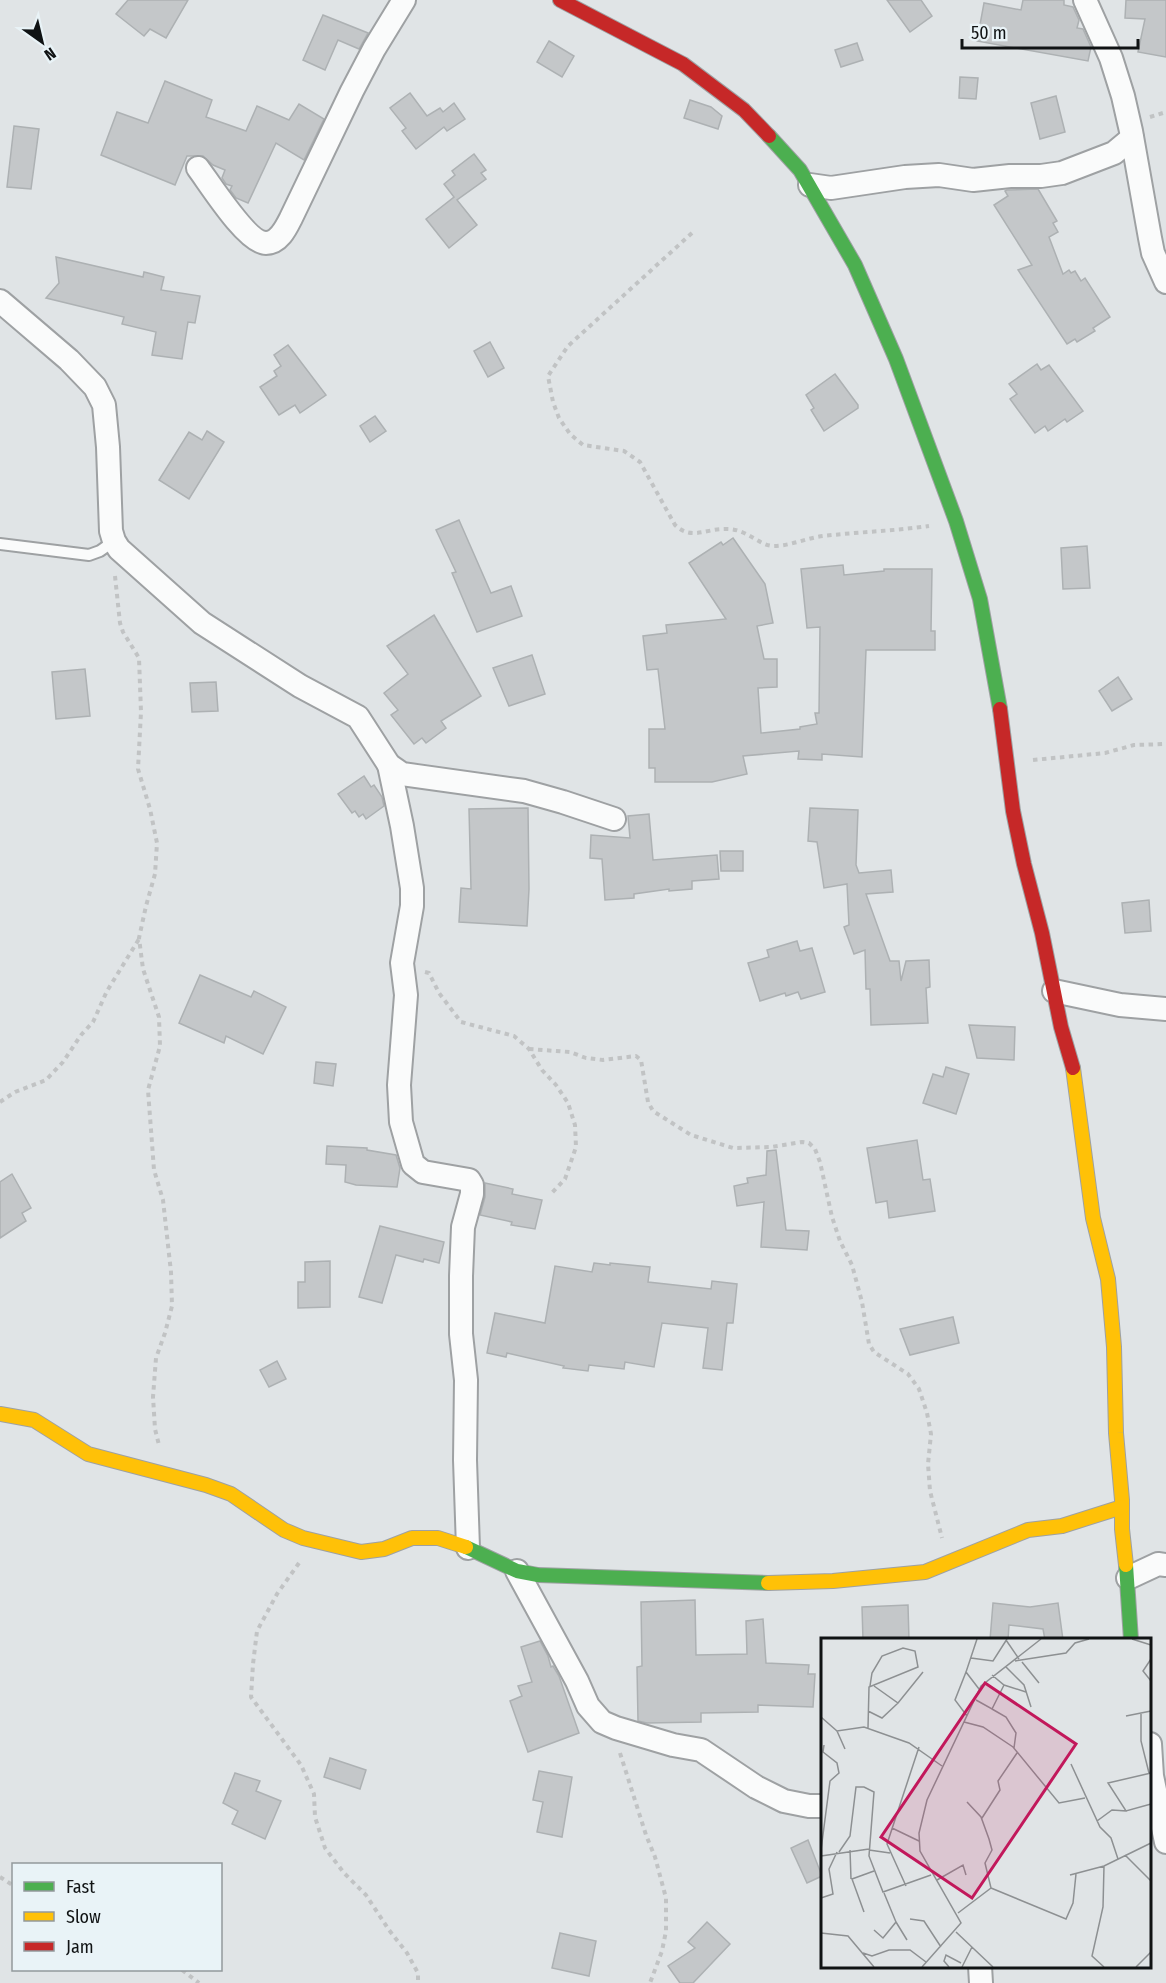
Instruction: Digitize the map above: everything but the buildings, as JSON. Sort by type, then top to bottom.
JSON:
[{"type":"street","points":[[198,168],[246,232],[265,243],[273,241],[282,234],[357,80],[404,0]]},
{"type":"street","points":[[560,0],[683,64],[744,110],[800,170],[855,265],[896,359],[956,521],[980,599],[999,707],[1013,811],[1042,933],[1061,1027],[1073,1069],[1093,1218],[1108,1279],[1114,1347],[1122,1529],[1128,1578],[1131,1638]]},
{"type":"street","points":[[1085,0],[1111,58],[1123,96],[1150,238],[1159,269],[1166,282]]},
{"type":"street","points":[[810,185],[831,188],[905,177],[939,176],[972,180],[1052,175],[1114,153],[1132,138]]},
{"type":"street","points":[[0,301],[69,360],[95,387],[104,405],[111,531],[117,545],[202,623],[300,686],[358,717],[389,765],[412,888],[412,906],[402,963],[406,995],[399,1085],[401,1122],[413,1164],[423,1172],[470,1180],[472,1185],[472,1194],[463,1227],[460,1334],[466,1380],[465,1460],[468,1548]]},
{"type":"street","points":[[389,765],[402,774],[524,791],[614,819]]},
{"type":"street","points":[[1054,991],[1120,1005],[1166,1009]]},
{"type":"street","points":[[0,1414],[34,1420],[88,1454],[206,1485],[231,1494],[284,1530],[303,1538],[361,1552],[384,1549],[412,1538],[438,1538],[468,1548],[517,1571],[562,1577],[757,1583],[845,1580],[925,1572],[1028,1530],[1062,1526],[1122,1507]]},
{"type":"street","points":[[1128,1578],[1158,1564],[1166,1565]]},
{"type":"street","points":[[517,1571],[588,1706],[602,1722],[673,1745],[701,1750],[756,1787],[784,1801],[821,1806]]},
{"type":"street","points":[[1151,1776],[1166,1842]]},
{"type":"street","points":[[980,1968],[981,1983]]},
{"type":"lane","points":[[0,544],[89,555],[117,545]]},
{"type":"path","points":[[692,233],[568,346],[548,376],[559,418],[570,434],[583,445],[624,451],[640,462],[675,525],[683,533],[695,534],[726,528],[741,531],[772,546],[829,536],[907,529],[956,521]]},
{"type":"path","points":[[117,545],[114,564],[120,623],[139,658],[141,712],[138,769],[157,843],[155,874],[139,938],[143,969],[159,1017],[160,1046],[148,1090],[154,1170],[163,1200],[171,1272],[172,1306],[156,1358],[153,1397],[155,1429],[171,1477]]},
{"type":"path","points":[[1006,763],[1105,753],[1134,745],[1166,744]]},
{"type":"path","points":[[0,1102],[15,1092],[46,1080],[63,1062],[93,1022],[117,971],[139,938]]},
{"type":"path","points":[[403,983],[423,972],[429,973],[439,993],[461,1022],[514,1036],[529,1049],[542,1070],[556,1085],[568,1103],[575,1125],[576,1146],[565,1179],[550,1196]]},
{"type":"path","points":[[529,1049],[570,1052],[586,1058],[603,1060],[636,1056],[641,1060],[648,1102],[653,1111],[691,1135],[733,1148],[771,1147],[802,1142],[809,1143],[815,1149],[832,1217],[840,1241],[852,1265],[862,1302],[869,1344],[874,1352],[908,1374],[919,1389],[927,1413],[931,1434],[928,1464],[930,1491],[938,1518],[945,1565]]},
{"type":"path","points":[[328,1545],[301,1561],[277,1594],[257,1631],[252,1665],[251,1697],[301,1765],[314,1794],[315,1817],[325,1848],[366,1895],[388,1930],[407,1953],[418,1973],[418,1983]]},
{"type":"path","points":[[616,1728],[620,1757],[655,1857],[666,1898],[666,1930],[662,1951],[650,1983]]},
{"type":"path","points":[[183,1971],[199,1983]]},
{"type":"traffic: fast","points":[[769,136],[800,170],[855,265],[896,359],[956,521],[980,599],[1000,709]]},
{"type":"traffic: fast","points":[[466,1547],[517,1571],[538,1575],[768,1583]]},
{"type":"traffic: fast","points":[[1126,1565],[1131,1638]]},
{"type":"traffic: slow","points":[[1073,1068],[1093,1218],[1108,1279],[1126,1565]]},
{"type":"traffic: slow","points":[[0,1414],[34,1420],[88,1454],[206,1485],[231,1494],[284,1530],[303,1538],[361,1552],[384,1549],[412,1538],[438,1538],[466,1547]]},
{"type":"traffic: slow","points":[[768,1583],[833,1581],[925,1572],[1028,1530],[1062,1526],[1122,1507]]},
{"type":"traffic: jam","points":[[560,0],[683,64],[744,110],[769,136]]},
{"type":"traffic: jam","points":[[1000,709],[1013,811],[1042,933],[1061,1027],[1073,1068]]}]
